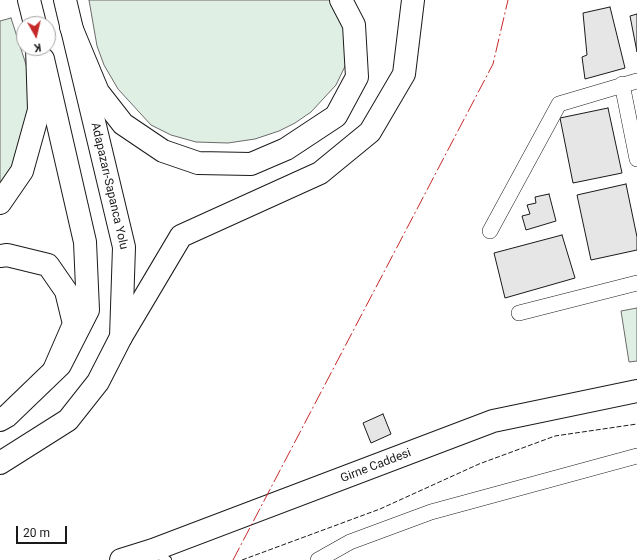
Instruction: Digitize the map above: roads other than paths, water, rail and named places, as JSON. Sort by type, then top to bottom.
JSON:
[{"type":"main road","points":[[29,0],[32,16]]},
{"type":"main road","points":[[65,0],[71,27],[98,92],[122,124],[163,151],[198,163],[251,164],[286,149],[336,116],[357,77],[354,25],[341,0]]},
{"type":"main road","points":[[121,337],[181,236],[320,173],[370,132],[404,74],[413,0]]},
{"type":"main road","name":"Adapazarı-Sapanca Yolu","points":[[0,463],[68,420],[98,382],[121,337],[124,247],[71,27]]},
{"type":"main road","points":[[0,203],[22,171],[39,110],[39,56]]},
{"type":"main road","points":[[0,420],[7,416],[60,365],[88,310],[86,242],[41,56]]},
{"type":"main road","points":[[0,256],[6,255],[48,265],[66,291],[74,324],[54,370]]},
{"type":"main road","name":"Girne Caddesi","points":[[121,560],[160,555],[493,421],[637,391]]},
{"type":"street","points":[[490,231],[559,104],[622,84],[637,81]]},
{"type":"street","points":[[622,84],[637,159]]},
{"type":"street","points":[[519,313],[637,283]]},
{"type":"street","points":[[318,560],[350,542],[431,512],[637,456]]}]
